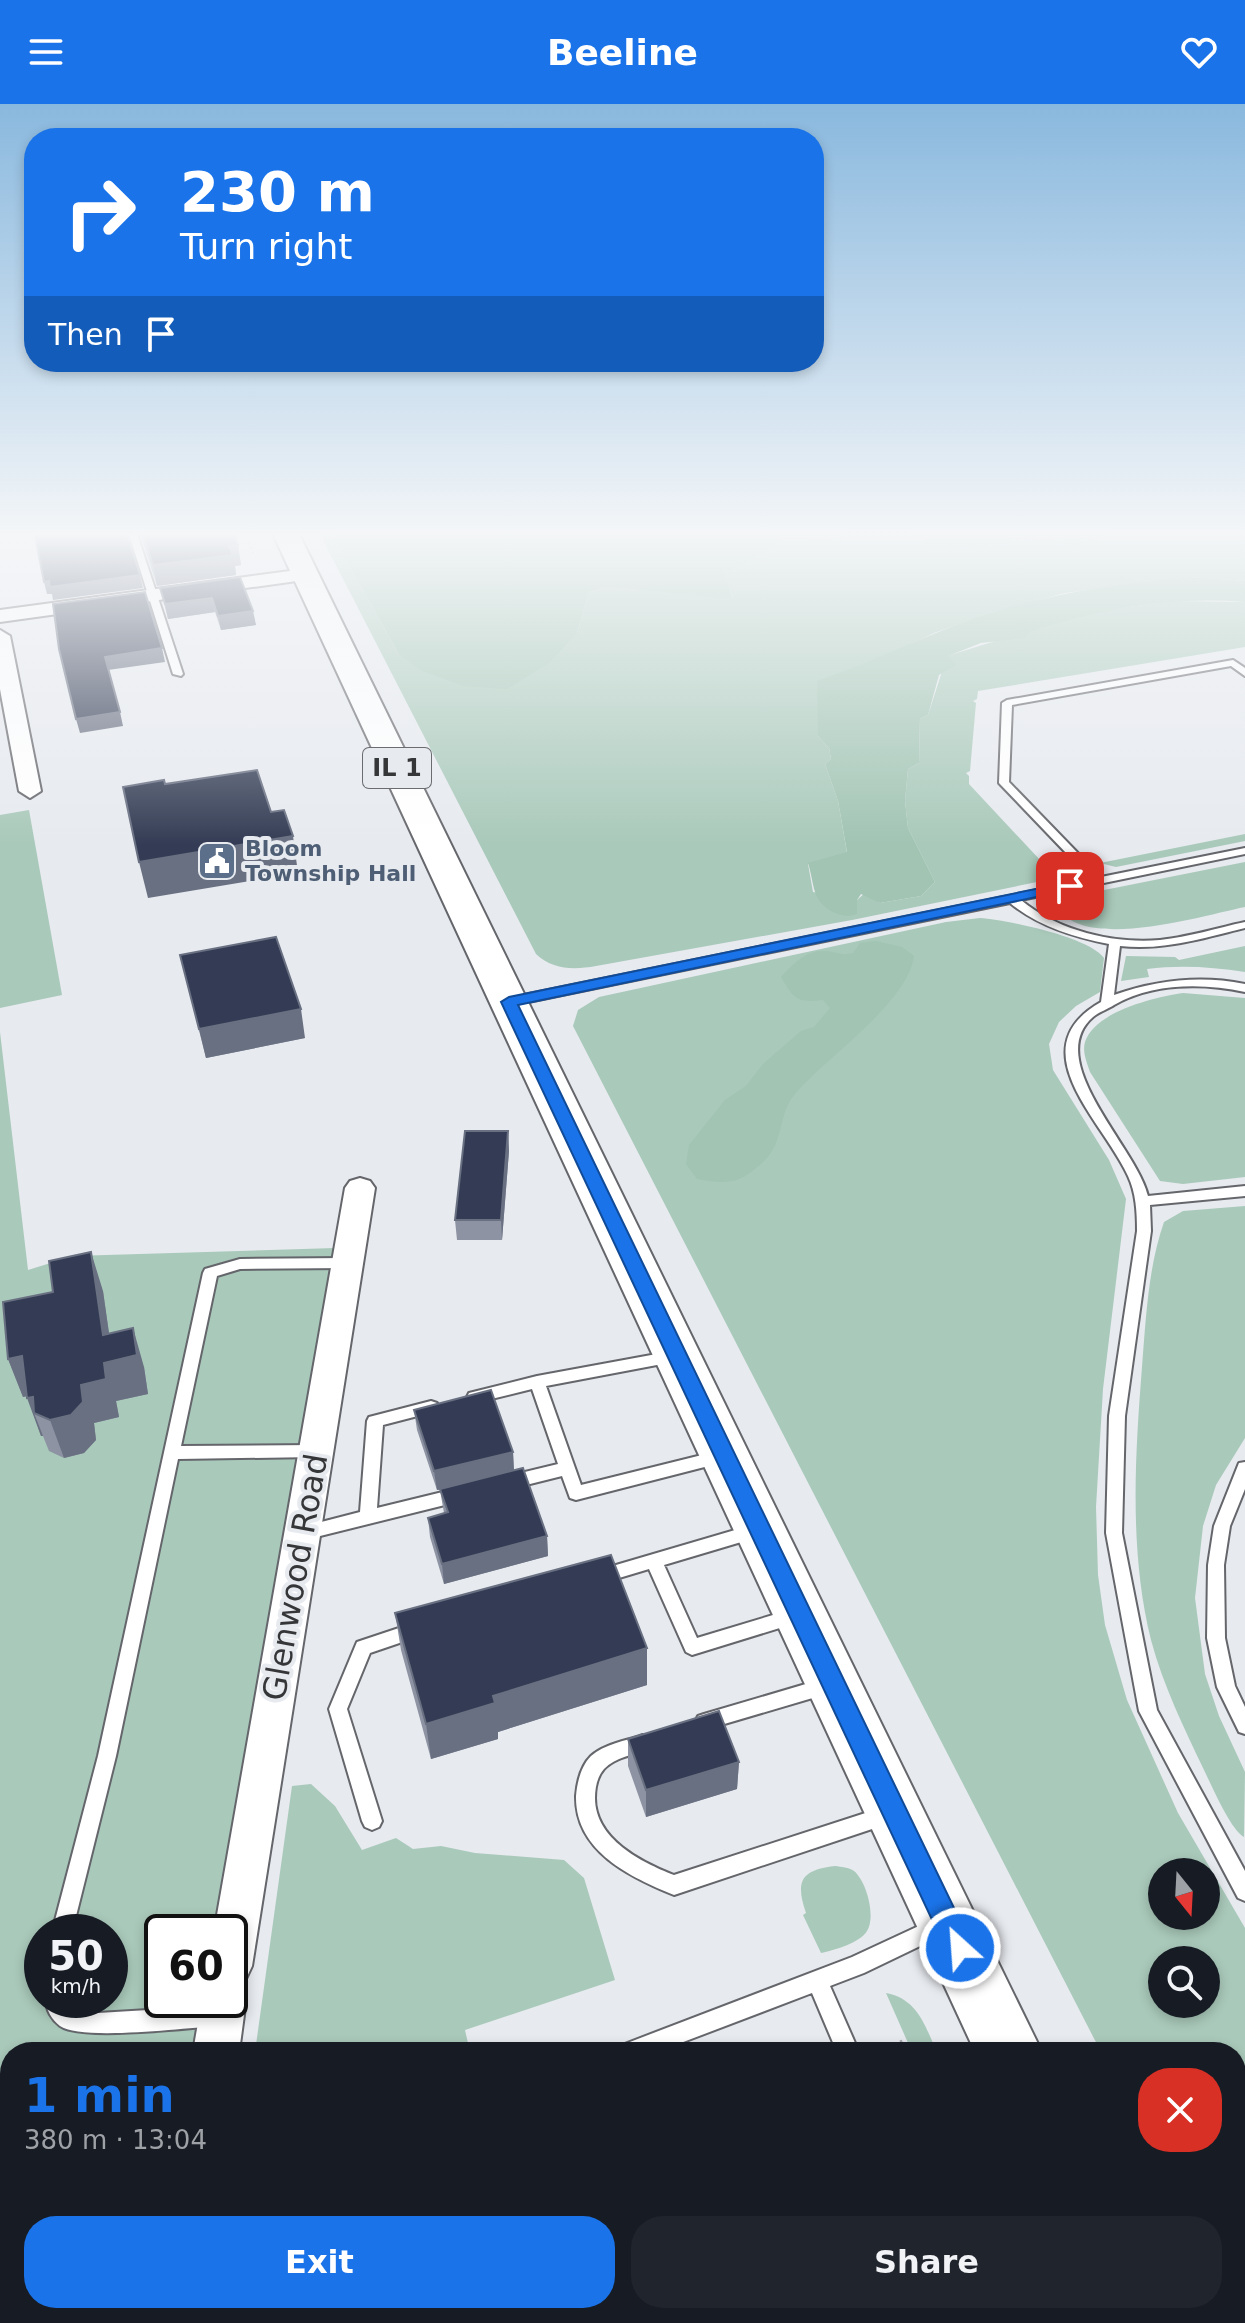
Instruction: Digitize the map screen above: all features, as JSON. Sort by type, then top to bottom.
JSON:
[{"type":"main road","name":"IL 1","points":[[335,638],[1004,2042]]},
{"type":"street","points":[[0,638],[30,791]]},
{"type":"street","name":"Glenwood Road","points":[[239,1914],[360,1188]]},
{"type":"lane","points":[[166,638],[178,674]]},
{"type":"lane","points":[[1099,881],[1004,783],[1007,703],[1233,663],[1245,673]]},
{"type":"lane","points":[[509,1002],[1245,851]]},
{"type":"lane","points":[[1011,898],[1026,913],[1047,922],[1115,941],[1147,945],[1245,925]]},
{"type":"lane","points":[[1107,1002],[1115,941]]},
{"type":"lane","points":[[1245,988],[1178,983],[1138,991],[1107,1002],[1076,1029],[1069,1043],[1069,1056],[1085,1097],[1133,1172],[1144,1201],[1144,1231],[1117,1416],[1114,1533],[1148,1711],[1245,1891]]},
{"type":"lane","points":[[1144,1201],[1245,1191]]},
{"type":"lane","points":[[67,1914],[107,1756],[210,1273],[240,1264],[347,1263]]},
{"type":"lane","points":[[368,1516],[375,1421],[537,1382],[677,1356]]},
{"type":"lane","points":[[537,1382],[576,1493],[725,1455]]},
{"type":"lane","points":[[172,1453],[316,1451]]},
{"type":"lane","points":[[302,1533],[568,1468]]},
{"type":"lane","points":[[1245,1468],[1222,1526],[1216,1579],[1216,1638],[1226,1687],[1245,1726]]},
{"type":"lane","points":[[578,1583],[760,1530]]},
{"type":"lane","points":[[654,1561],[692,1647],[801,1615]]},
{"type":"lane","points":[[372,1821],[338,1709],[363,1647],[424,1628]]},
{"type":"lane","points":[[683,1727],[834,1684]]},
{"type":"lane","points":[[656,1738],[601,1759],[588,1776],[583,1803],[597,1837],[611,1851],[645,1874],[674,1885],[895,1812]]},
{"type":"lane","points":[[655,2042],[857,1966],[947,1923]]},
{"type":"lane","points":[[817,1981],[844,2042]]},
{"type":"lane","points":[[67,2018],[98,2023],[221,2023]]},
{"type":"green space","points":[[373,638],[390,638],[399,654],[538,638],[924,638],[875,661],[818,736],[829,748],[831,759],[825,764],[838,801],[847,853],[808,864],[813,892],[857,900],[865,893],[880,903],[921,896],[935,882],[908,828],[905,801],[908,769],[919,763],[920,719],[928,715],[947,656],[1007,638],[1245,638],[1245,647],[978,691],[977,699],[973,701],[976,703],[970,771],[966,773],[969,784],[1041,861],[1062,858],[1072,870],[1071,875],[852,920],[596,966],[564,968],[536,954]]},
{"type":"green space","points":[[390,638],[573,638],[549,663],[507,689],[463,686],[422,671],[399,654]]},
{"type":"green space","points":[[926,638],[1025,638],[981,643],[948,656],[956,665],[939,675],[928,715],[920,719],[919,763],[908,769],[905,801],[908,828],[935,882],[921,896],[880,903],[861,894],[857,900],[857,914],[851,916],[833,912],[821,902],[808,863],[847,852],[838,801],[825,764],[831,759],[829,748],[818,736],[817,681]]},
{"type":"green space","points":[[29,810],[62,995],[0,1008],[0,815]]},
{"type":"green space","points":[[1245,834],[1245,841],[1116,867],[1100,863]]},
{"type":"green space","points":[[1245,862],[1245,907],[1175,922],[1118,929],[1093,928],[1073,921],[1059,908],[1063,900],[1074,896]]},
{"type":"green space","points":[[980,918],[1027,926],[1065,937],[1095,950],[1104,958],[1100,992],[1076,1006],[1059,1022],[1049,1044],[1053,1070],[1109,1160],[1126,1199],[1103,1389],[1096,1507],[1098,1575],[1105,1625],[1127,1700],[1178,1813],[1204,1858],[1148,1858],[1148,1930],[1220,1930],[1220,1885],[1245,1928],[1245,2042],[1096,2042],[573,1026],[578,1010],[599,997],[946,922]]},
{"type":"green space","points":[[876,941],[902,947],[914,956],[897,992],[864,1029],[795,1094],[787,1108],[776,1144],[764,1161],[733,1181],[697,1179],[686,1164],[689,1145],[725,1100],[746,1086],[763,1064],[801,1031],[814,1027],[830,1008],[823,1000],[797,998],[781,977],[806,955],[819,951],[849,954],[860,943]]},
{"type":"green space","points":[[1245,946],[1245,972],[1196,967],[1159,968],[1147,969],[1149,977],[1121,981],[1126,956],[1175,957],[1179,960]]},
{"type":"green space","points":[[1183,993],[1245,998],[1245,1177],[1183,1184],[1160,1181],[1090,1072],[1084,1054],[1085,1042],[1101,1022],[1128,1007]]},
{"type":"green space","points":[[0,1032],[28,1270],[73,1256],[335,1248],[222,1914],[144,1914],[144,2018],[204,2018],[201,2042],[0,2042]]},
{"type":"green space","points":[[1245,1206],[1245,1438],[1216,1485],[1203,1526],[1195,1598],[1205,1674],[1219,1716],[1245,1772],[1244,1837],[1216,1796],[1174,1706],[1156,1657],[1139,1572],[1136,1504],[1137,1435],[1146,1312],[1154,1257],[1164,1222],[1183,1211]]},
{"type":"green space","points":[[311,1784],[335,1806],[362,1850],[396,1838],[413,1849],[441,1846],[475,1853],[564,1860],[584,1878],[615,1980],[465,2030],[468,2042],[256,2042],[292,1786]]},
{"type":"green space","points":[[835,1866],[845,1867],[859,1876],[869,1900],[870,1925],[859,1939],[821,1953],[803,1915],[806,1913],[801,1885],[808,1874]]},
{"type":"green space","points":[[886,1993],[897,1996],[913,2007],[933,2042],[908,2042]]},
{"type":"building","points":[[57,638],[159,638],[162,648],[105,657],[120,712],[76,719]]},
{"type":"building","points":[[257,770],[271,812],[284,810],[293,836],[139,862],[123,787]]},
{"type":"building","points":[[276,937],[301,1009],[199,1029],[180,955]]},
{"type":"building","points":[[465,1131],[508,1131],[501,1220],[455,1220]]},
{"type":"building","points":[[91,1252],[103,1335],[133,1328],[137,1355],[104,1363],[106,1379],[81,1385],[83,1402],[71,1415],[50,1420],[34,1413],[33,1397],[27,1398],[22,1356],[8,1359],[3,1302],[53,1292],[49,1261]]},
{"type":"building","points":[[491,1390],[513,1452],[434,1471],[414,1410]]},
{"type":"building","points":[[523,1468],[547,1536],[442,1564],[428,1518],[448,1512],[440,1489]]},
{"type":"building","points":[[611,1555],[647,1648],[493,1696],[495,1703],[426,1724],[395,1613]]},
{"type":"building","points":[[719,1711],[739,1762],[646,1790],[628,1739]]},
{"type":"place","name":"Bloom Township Hall","points":[[217,861]]},
{"type":"route","points":[[960,1948],[509,1002],[1070,886]]}]
